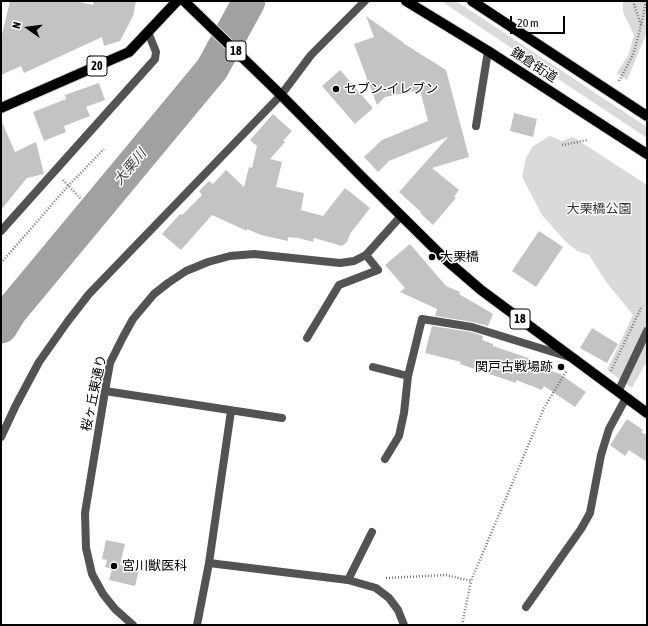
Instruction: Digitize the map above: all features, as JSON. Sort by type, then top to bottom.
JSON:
[{"type":"main road","name":"20","points":[[1,108],[129,52],[177,1]]},
{"type":"main road","name":"18","points":[[184,1],[445,258],[481,290],[647,413]]},
{"type":"main road","name":"鎌倉街道","points":[[406,1],[488,51],[647,154]]},
{"type":"main road","name":"鎌倉街道","points":[[472,1],[647,116]]},
{"type":"street","points":[[1,437],[39,362],[89,294],[277,91],[365,1]]},
{"type":"street","points":[[1,230],[155,59],[156,52],[148,32]]},
{"type":"street","points":[[476,126],[488,51]]},
{"type":"street","name":"桜ヶ丘東通り","points":[[133,625],[115,609],[103,594],[92,574],[86,548],[85,513],[104,391],[110,363],[132,319],[154,294],[186,271],[208,262],[230,256],[254,254],[340,264],[354,261],[366,254],[401,216]]},
{"type":"street","points":[[307,338],[339,285],[378,270],[366,254]]},
{"type":"street","points":[[385,459],[399,436],[404,413],[408,376],[422,319],[472,327],[574,359]]},
{"type":"street","points":[[618,392],[647,331]]},
{"type":"street","points":[[373,367],[408,376]]},
{"type":"street","points":[[104,391],[282,418]]},
{"type":"street","points":[[526,607],[581,529],[590,513],[601,455],[609,429],[626,398]]},
{"type":"street","points":[[197,625],[210,563],[231,411]]},
{"type":"street","points":[[348,580],[372,532]]},
{"type":"street","points":[[210,563],[348,580],[376,588],[390,598],[398,610],[404,625]]},
{"type":"path","points":[[633,1],[641,26]]},
{"type":"path","points":[[619,81],[633,54],[646,1]]},
{"type":"path","points":[[562,145],[588,140]]},
{"type":"path","points":[[1,263],[68,186],[104,149]]},
{"type":"path","points":[[54,171],[81,199]]},
{"type":"path","points":[[606,382],[640,308]]},
{"type":"path","points":[[462,625],[471,581],[544,408],[574,359]]},
{"type":"path","points":[[386,578],[446,575],[471,581]]},
{"type":"green space","points":[[441,1],[456,1],[647,127],[647,138]]},
{"type":"green space","points":[[623,1],[647,1],[647,28],[645,37],[627,80],[617,73],[629,54],[634,35],[623,12]]},
{"type":"green space","name":"大栗橋公園","points":[[550,136],[562,141],[573,137],[647,185],[647,361],[632,388],[607,370],[633,315],[607,283],[589,255],[577,251],[565,241],[542,215],[522,177],[526,158],[533,146]]},
{"type":"building","points":[[10,1],[75,1],[93,5],[94,1],[136,1],[133,16],[120,41],[104,46],[102,37],[24,73],[21,66],[1,75],[1,39]]},
{"type":"building","points":[[366,16],[403,43],[446,70],[469,157],[432,168],[459,190],[454,197],[456,198],[433,225],[399,192],[448,137],[389,161],[378,172],[364,157],[382,140],[428,121],[420,90],[385,97],[377,105],[354,44],[374,37]]},
{"type":"building","points":[[340,70],[373,108],[355,124],[322,86]]},
{"type":"building","points":[[99,83],[105,100],[86,107],[90,116],[64,126],[66,132],[44,141],[33,112],[66,99],[65,95]]},
{"type":"building","points":[[514,113],[537,119],[533,137],[510,131]]},
{"type":"building","points":[[273,114],[292,131],[283,141],[285,142],[270,159],[282,162],[276,187],[304,193],[301,210],[323,216],[345,188],[370,208],[350,234],[347,242],[342,246],[314,238],[313,242],[295,237],[288,237],[288,241],[261,235],[247,229],[247,231],[212,215],[181,250],[162,234],[180,214],[182,215],[202,195],[199,191],[209,181],[213,184],[226,170],[244,187],[249,167],[252,168],[257,146],[250,140]]},
{"type":"building","points":[[1,120],[15,152],[36,142],[44,174],[27,178],[1,210]]},
{"type":"building","points":[[539,231],[563,247],[536,287],[512,271]]},
{"type":"building","points":[[410,244],[446,286],[460,292],[459,294],[493,314],[488,326],[435,316],[437,309],[400,292],[405,288],[385,265]]},
{"type":"building","points":[[432,326],[471,332],[483,336],[482,340],[493,344],[493,346],[540,362],[538,366],[560,374],[586,392],[575,407],[544,386],[542,390],[516,380],[516,383],[460,364],[461,362],[425,353]]},
{"type":"building","points":[[592,328],[618,344],[607,363],[580,348]]},
{"type":"building","points":[[627,419],[643,430],[641,432],[647,435],[647,462],[629,450],[625,456],[610,445]]},
{"type":"building","name":"宮川獣医科","points":[[106,540],[125,544],[120,565],[139,570],[135,586],[109,580],[112,569],[105,567],[107,560],[102,559]]},
{"type":"waterway","name":"大栗川","points":[[1,327],[11,311],[212,69],[249,1]]},
{"type":"place","name":"セブン-イレブン","points":[[336,89]]},
{"type":"place","name":"大栗橋","points":[[432,257]]},
{"type":"place","name":"関戸古戦場跡","points":[[561,367]]},
{"type":"place","name":"宮川獣医科","points":[[114,566]]}]
